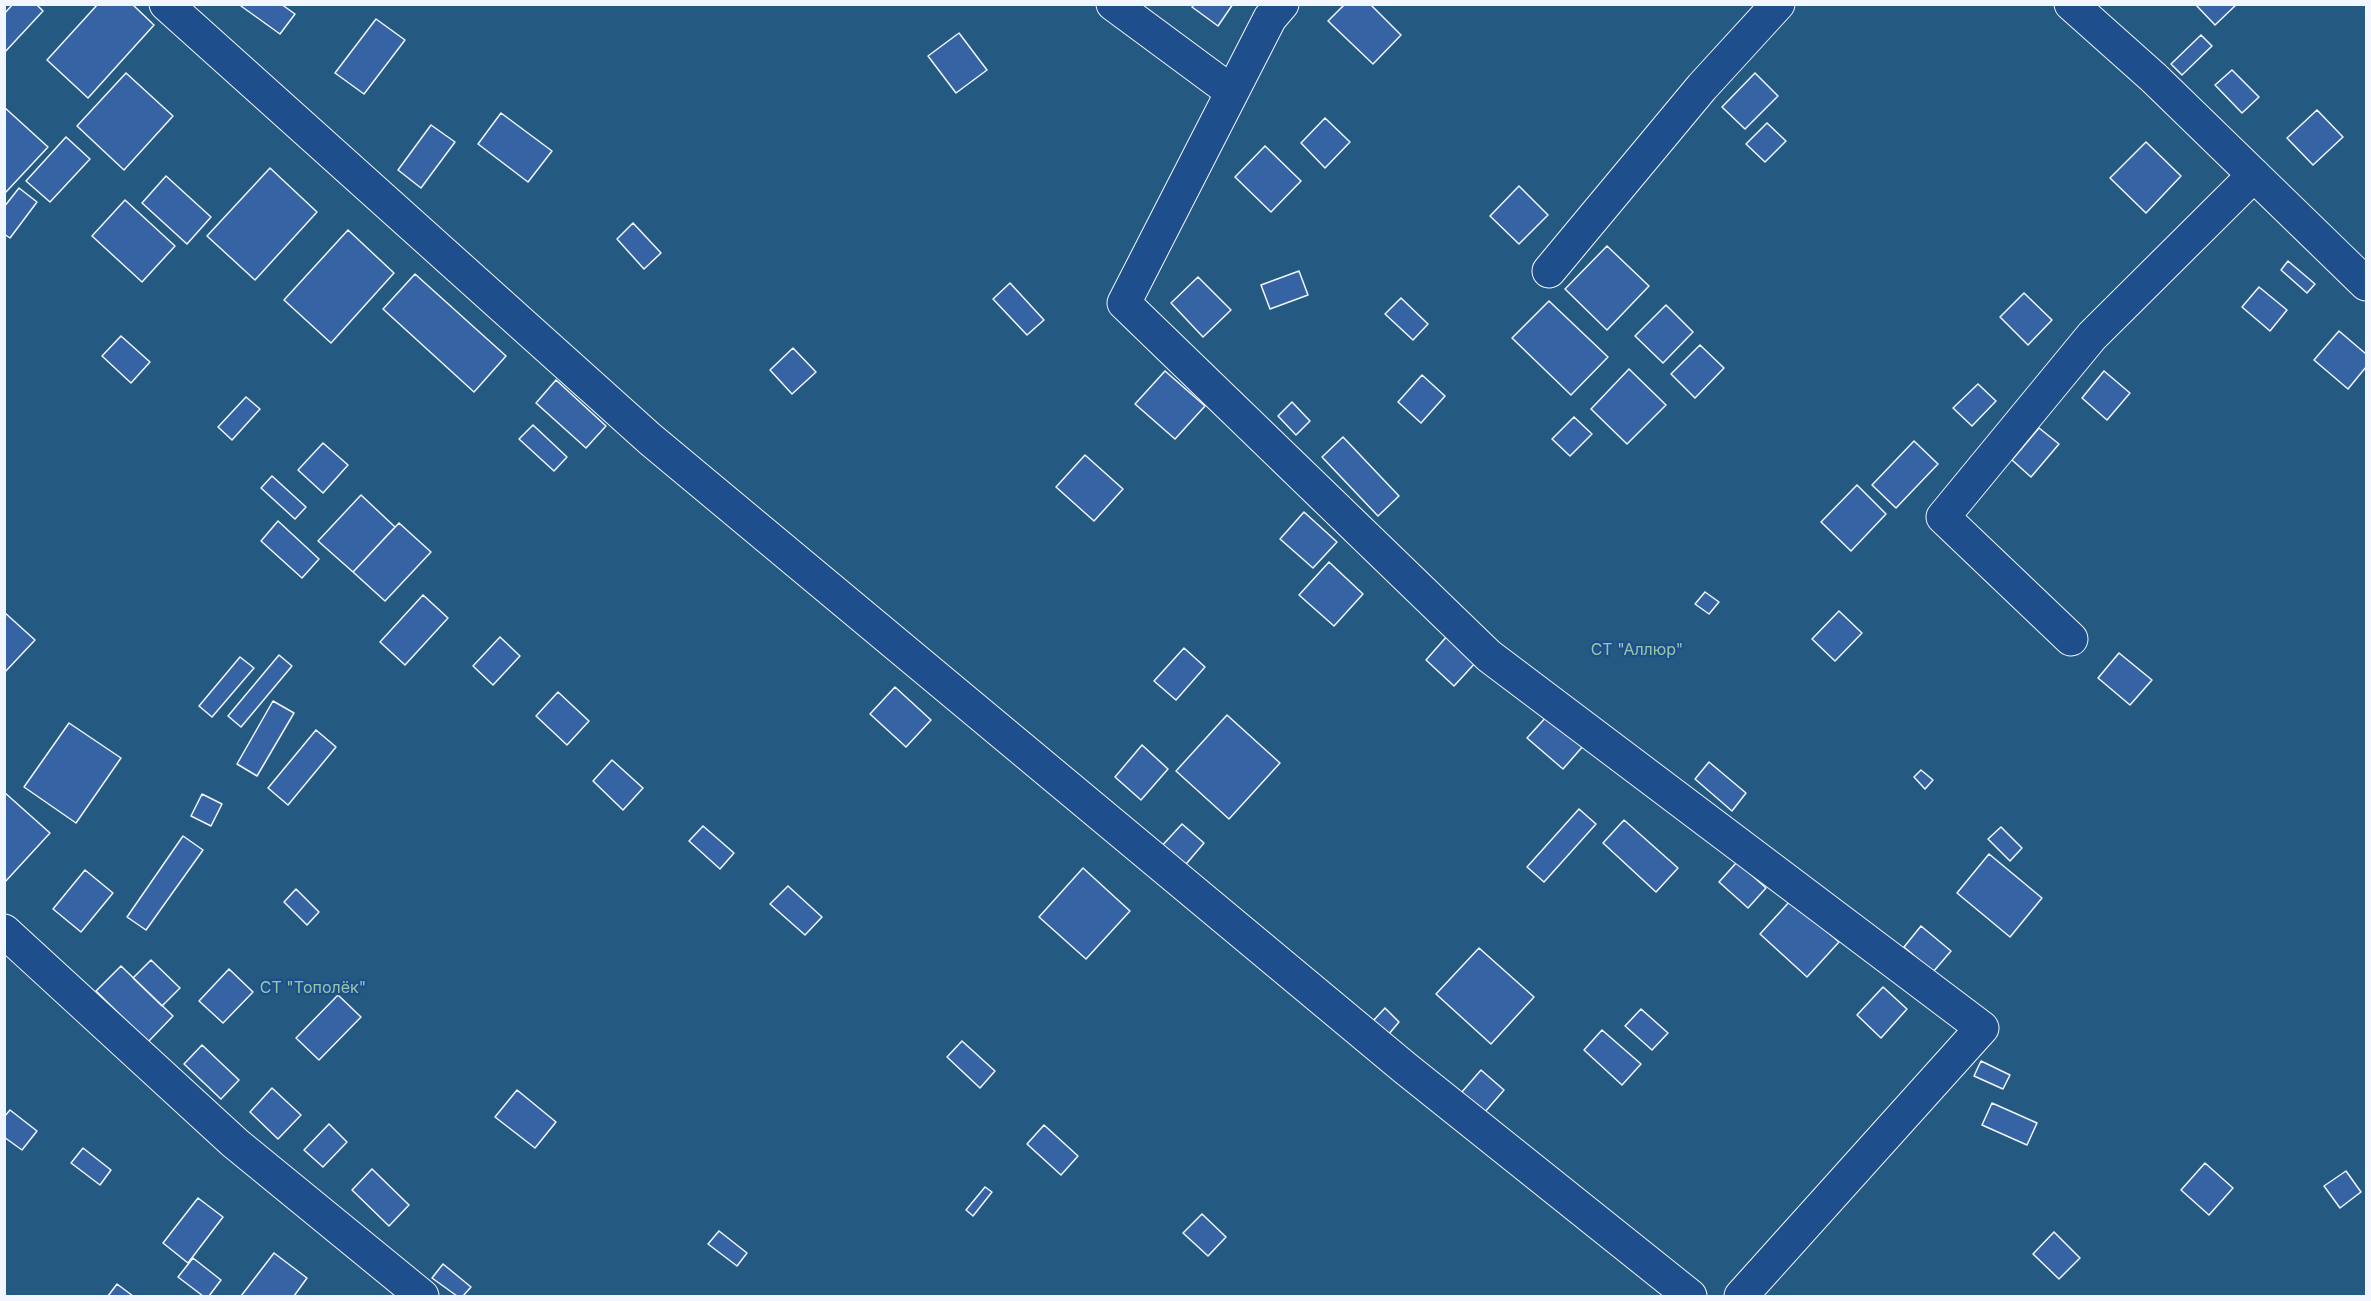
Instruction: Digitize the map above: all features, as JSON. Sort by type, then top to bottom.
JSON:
[{"type":"street","points":[[166,4],[650,439],[1405,1068],[1690,1296]]},
{"type":"street","points":[[1113,4],[1232,92]]},
{"type":"street","points":[[1282,4],[1270,18],[1124,303],[1489,656],[1982,1028],[1741,1296]]},
{"type":"street","points":[[1549,271],[1702,87],[1778,4]]},
{"type":"street","points":[[2071,4],[2154,78],[2367,284]]},
{"type":"street","points":[[2071,639],[1943,517],[2092,336],[2254,175]]},
{"type":"street","points":[[4,931],[235,1143],[422,1296]]},
{"type":"green space","name":"СТ \"Аллюр\"","points":[[5,5],[2366,5],[2366,1296],[5,1296]]},
{"type":"building","points":[[13,4],[36,4],[43,11],[4,53],[4,14]]},
{"type":"building","points":[[98,4],[132,4],[154,25],[88,98],[47,60]]},
{"type":"building","points":[[243,4],[281,4],[295,14],[280,34],[241,6]]},
{"type":"building","points":[[1194,4],[1233,4],[1218,26],[1192,7]]},
{"type":"building","points":[[1345,4],[1370,4],[1401,35],[1373,64],[1328,21]]},
{"type":"building","points":[[2195,4],[2237,4],[2215,25]]},
{"type":"building","points":[[376,19],[405,40],[364,94],[335,73]]},
{"type":"building","points":[[959,33],[987,70],[956,93],[928,56]]},
{"type":"building","points":[[2201,35],[2212,46],[2182,75],[2171,64]]},
{"type":"building","points":[[2232,70],[2259,97],[2242,113],[2215,85]]},
{"type":"building","points":[[126,73],[173,116],[124,170],[77,126]]},
{"type":"building","points":[[1755,73],[1778,96],[1745,129],[1722,107]]},
{"type":"building","points":[[4,107],[48,147],[6,192],[4,190]]},
{"type":"building","points":[[2317,110],[2343,137],[2313,165],[2287,138]]},
{"type":"building","points":[[501,113],[552,151],[528,182],[478,144]]},
{"type":"building","points":[[1325,118],[1350,142],[1325,168],[1301,143]]},
{"type":"building","points":[[1767,123],[1786,141],[1765,162],[1746,144]]},
{"type":"building","points":[[431,125],[455,142],[421,188],[398,170]]},
{"type":"building","points":[[66,137],[90,159],[50,202],[26,181]]},
{"type":"building","points":[[2146,142],[2181,176],[2146,213],[2110,178]]},
{"type":"building","points":[[1265,146],[1301,181],[1271,212],[1235,177]]},
{"type":"building","points":[[270,168],[317,212],[255,280],[207,236]]},
{"type":"building","points":[[166,176],[211,217],[187,244],[142,203]]},
{"type":"building","points":[[1519,186],[1548,215],[1519,244],[1490,216]]},
{"type":"building","points":[[19,188],[37,202],[10,238],[4,234],[4,207]]},
{"type":"building","points":[[125,200],[175,246],[142,282],[92,236]]},
{"type":"building","points":[[633,223],[661,253],[644,269],[617,239]]},
{"type":"building","points":[[348,230],[394,273],[331,343],[284,300]]},
{"type":"building","points":[[1607,246],[1649,286],[1607,330],[1565,289]]},
{"type":"building","points":[[2288,261],[2315,284],[2307,293],[2281,270]]},
{"type":"building","points":[[1299,271],[1308,295],[1270,309],[1261,285]]},
{"type":"building","points":[[415,274],[506,356],[474,392],[383,309]]},
{"type":"building","points":[[1198,277],[1231,310],[1203,337],[1171,303]]},
{"type":"building","points":[[1010,283],[1044,320],[1027,335],[993,299]]},
{"type":"building","points":[[2259,287],[2287,310],[2270,331],[2242,307]]},
{"type":"building","points":[[2024,293],[2052,320],[2028,345],[2000,317]]},
{"type":"building","points":[[1401,298],[1428,324],[1413,340],[1385,314]]},
{"type":"building","points":[[1549,301],[1608,357],[1571,395],[1512,338]]},
{"type":"building","points":[[1666,305],[1693,332],[1663,363],[1635,336]]},
{"type":"building","points":[[2339,331],[2366,354],[2366,367],[2348,389],[2314,360]]},
{"type":"building","points":[[121,336],[150,362],[131,383],[102,356]]},
{"type":"building","points":[[1700,345],[1724,368],[1695,398],[1671,374]]},
{"type":"building","points":[[793,348],[816,372],[792,394],[770,370]]},
{"type":"building","points":[[1629,369],[1666,405],[1627,444],[1591,409]]},
{"type":"building","points":[[1165,371],[1205,406],[1175,439],[1135,404]]},
{"type":"building","points":[[2104,371],[2130,393],[2107,420],[2082,398]]},
{"type":"building","points":[[1422,375],[1445,396],[1421,423],[1398,402]]},
{"type":"building","points":[[556,380],[606,426],[586,448],[536,403]]},
{"type":"building","points":[[1978,384],[1996,401],[1972,426],[1953,408]]},
{"type":"building","points":[[246,397],[260,409],[232,440],[218,427]]},
{"type":"building","points":[[1292,402],[1310,421],[1296,435],[1278,416]]},
{"type":"building","points":[[1574,417],[1592,434],[1570,456],[1552,439]]},
{"type":"building","points":[[533,425],[567,457],[554,471],[519,439]]},
{"type":"building","points":[[2039,428],[2059,444],[2031,477],[2012,460]]},
{"type":"building","points":[[1343,437],[1399,496],[1378,516],[1322,457]]},
{"type":"building","points":[[1914,441],[1938,464],[1896,508],[1872,485]]},
{"type":"building","points":[[323,443],[348,465],[323,493],[298,470]]},
{"type":"building","points":[[1085,455],[1123,489],[1094,521],[1056,487]]},
{"type":"building","points":[[272,476],[306,507],[295,519],[261,488]]},
{"type":"building","points":[[1857,485],[1886,514],[1851,551],[1821,522]]},
{"type":"building","points":[[361,495],[395,527],[353,572],[318,541]]},
{"type":"building","points":[[1304,512],[1337,542],[1313,568],[1280,539]]},
{"type":"building","points":[[278,521],[319,559],[302,578],[261,541]]},
{"type":"building","points":[[399,523],[431,552],[385,601],[353,572]]},
{"type":"building","points":[[1329,562],[1363,594],[1334,626],[1299,595]]},
{"type":"building","points":[[1705,592],[1719,602],[1709,614],[1695,604]]},
{"type":"building","points":[[423,595],[448,618],[405,665],[380,642]]},
{"type":"building","points":[[1839,611],[1862,633],[1835,661],[1812,639]]},
{"type":"building","points":[[4,612],[35,640],[4,673]]},
{"type":"building","points":[[1448,635],[1477,661],[1454,686],[1426,660]]},
{"type":"building","points":[[500,637],[520,656],[493,685],[473,666]]},
{"type":"building","points":[[1184,648],[1205,667],[1176,700],[1154,681]]},
{"type":"building","points":[[2119,653],[2152,680],[2130,705],[2098,678]]},
{"type":"building","points":[[279,655],[292,666],[241,727],[228,716]]},
{"type":"building","points":[[240,657],[254,668],[212,717],[199,706]]},
{"type":"building","points":[[895,687],[931,720],[906,747],[870,714]]},
{"type":"building","points":[[558,692],[589,721],[567,745],[536,716]]},
{"type":"building","points":[[273,701],[294,713],[257,776],[237,764]]},
{"type":"building","points":[[1549,714],[1584,745],[1563,769],[1527,738]]},
{"type":"building","points":[[1227,715],[1280,763],[1229,819],[1176,771]]},
{"type":"building","points":[[69,723],[121,758],[76,823],[24,787]]},
{"type":"building","points":[[316,730],[336,747],[288,805],[268,788]]},
{"type":"building","points":[[1142,745],[1168,769],[1141,800],[1115,777]]},
{"type":"building","points":[[612,760],[643,788],[623,810],[593,781]]},
{"type":"building","points":[[1709,762],[1746,793],[1732,811],[1695,779]]},
{"type":"building","points":[[1921,770],[1933,780],[1925,789],[1914,777]]},
{"type":"building","points":[[4,792],[50,833],[4,883]]},
{"type":"building","points":[[202,794],[222,804],[211,826],[191,816]]},
{"type":"building","points":[[1579,809],[1596,824],[1544,882],[1527,867]]},
{"type":"building","points":[[1624,820],[1678,868],[1656,892],[1603,843]]},
{"type":"building","points":[[1182,824],[1204,843],[1181,870],[1159,849]]},
{"type":"building","points":[[703,826],[734,853],[720,869],[689,841]]},
{"type":"building","points":[[2001,827],[2022,848],[2010,861],[1988,839]]},
{"type":"building","points":[[183,836],[203,850],[146,930],[127,917]]},
{"type":"building","points":[[1989,854],[2042,898],[2010,937],[1957,893]]},
{"type":"building","points":[[1737,862],[1766,888],[1748,908],[1719,882]]},
{"type":"building","points":[[1083,868],[1130,911],[1086,959],[1039,917]]},
{"type":"building","points":[[85,870],[113,893],[81,932],[53,909]]},
{"type":"building","points":[[788,886],[822,917],[805,935],[770,904]]},
{"type":"building","points":[[296,889],[319,912],[307,925],[284,902]]},
{"type":"building","points":[[1791,900],[1839,942],[1807,977],[1760,934]]},
{"type":"building","points":[[1921,926],[1951,951],[1933,972],[1904,947]]},
{"type":"building","points":[[1479,948],[1534,997],[1491,1044],[1436,994]]},
{"type":"building","points":[[151,960],[180,988],[162,1006],[133,978]]},
{"type":"building","points":[[121,966],[173,1016],[148,1042],[96,991]]},
{"type":"building","points":[[229,969],[253,992],[223,1023],[199,1001]]},
{"type":"building","points":[[1883,987],[1907,1009],[1881,1038],[1857,1015]]},
{"type":"building","points":[[338,995],[361,1017],[319,1060],[296,1038]]},
{"type":"building","points":[[1385,1008],[1399,1022],[1388,1035],[1372,1022]]},
{"type":"building","points":[[1641,1009],[1668,1033],[1652,1050],[1625,1026]]},
{"type":"building","points":[[1602,1030],[1641,1064],[1622,1085],[1584,1050]]},
{"type":"building","points":[[962,1041],[995,1071],[980,1088],[947,1057]]},
{"type":"building","points":[[202,1045],[239,1080],[221,1099],[184,1064]]},
{"type":"building","points":[[1981,1061],[2010,1075],[2003,1089],[1974,1076]]},
{"type":"building","points":[[1481,1070],[1504,1090],[1484,1113],[1461,1093]]},
{"type":"building","points":[[272,1088],[301,1115],[278,1139],[250,1112]]},
{"type":"building","points":[[517,1090],[556,1122],[535,1148],[495,1117]]},
{"type":"building","points":[[1992,1103],[2037,1123],[2027,1145],[1982,1125]]},
{"type":"building","points":[[10,1110],[37,1131],[22,1150],[4,1137],[4,1117]]},
{"type":"building","points":[[329,1124],[347,1142],[323,1167],[304,1150]]},
{"type":"building","points":[[1044,1125],[1078,1156],[1061,1175],[1027,1144]]},
{"type":"building","points":[[83,1148],[111,1170],[100,1185],[71,1163]]},
{"type":"building","points":[[2205,1163],[2233,1188],[2209,1215],[2181,1190]]},
{"type":"building","points":[[372,1169],[409,1205],[389,1226],[352,1190]]},
{"type":"building","points":[[2346,1171],[2361,1192],[2340,1208],[2324,1186]]},
{"type":"building","points":[[985,1187],[992,1192],[973,1216],[966,1210]]},
{"type":"building","points":[[198,1198],[223,1217],[188,1263],[163,1243]]},
{"type":"building","points":[[1202,1214],[1226,1237],[1208,1256],[1183,1233]]},
{"type":"building","points":[[719,1231],[747,1253],[737,1266],[708,1244]]},
{"type":"building","points":[[2054,1232],[2080,1258],[2059,1279],[2033,1254]]},
{"type":"building","points":[[274,1253],[307,1278],[294,1296],[241,1296]]},
{"type":"building","points":[[193,1258],[221,1280],[209,1296],[203,1296],[178,1277]]},
{"type":"building","points":[[443,1264],[471,1287],[463,1296],[457,1296],[432,1278]]},
{"type":"building","points":[[117,1284],[133,1296],[108,1296]]},
{"type":"park label","name":"СТ \"Тополёк\"","points":[[313,988]]}]
